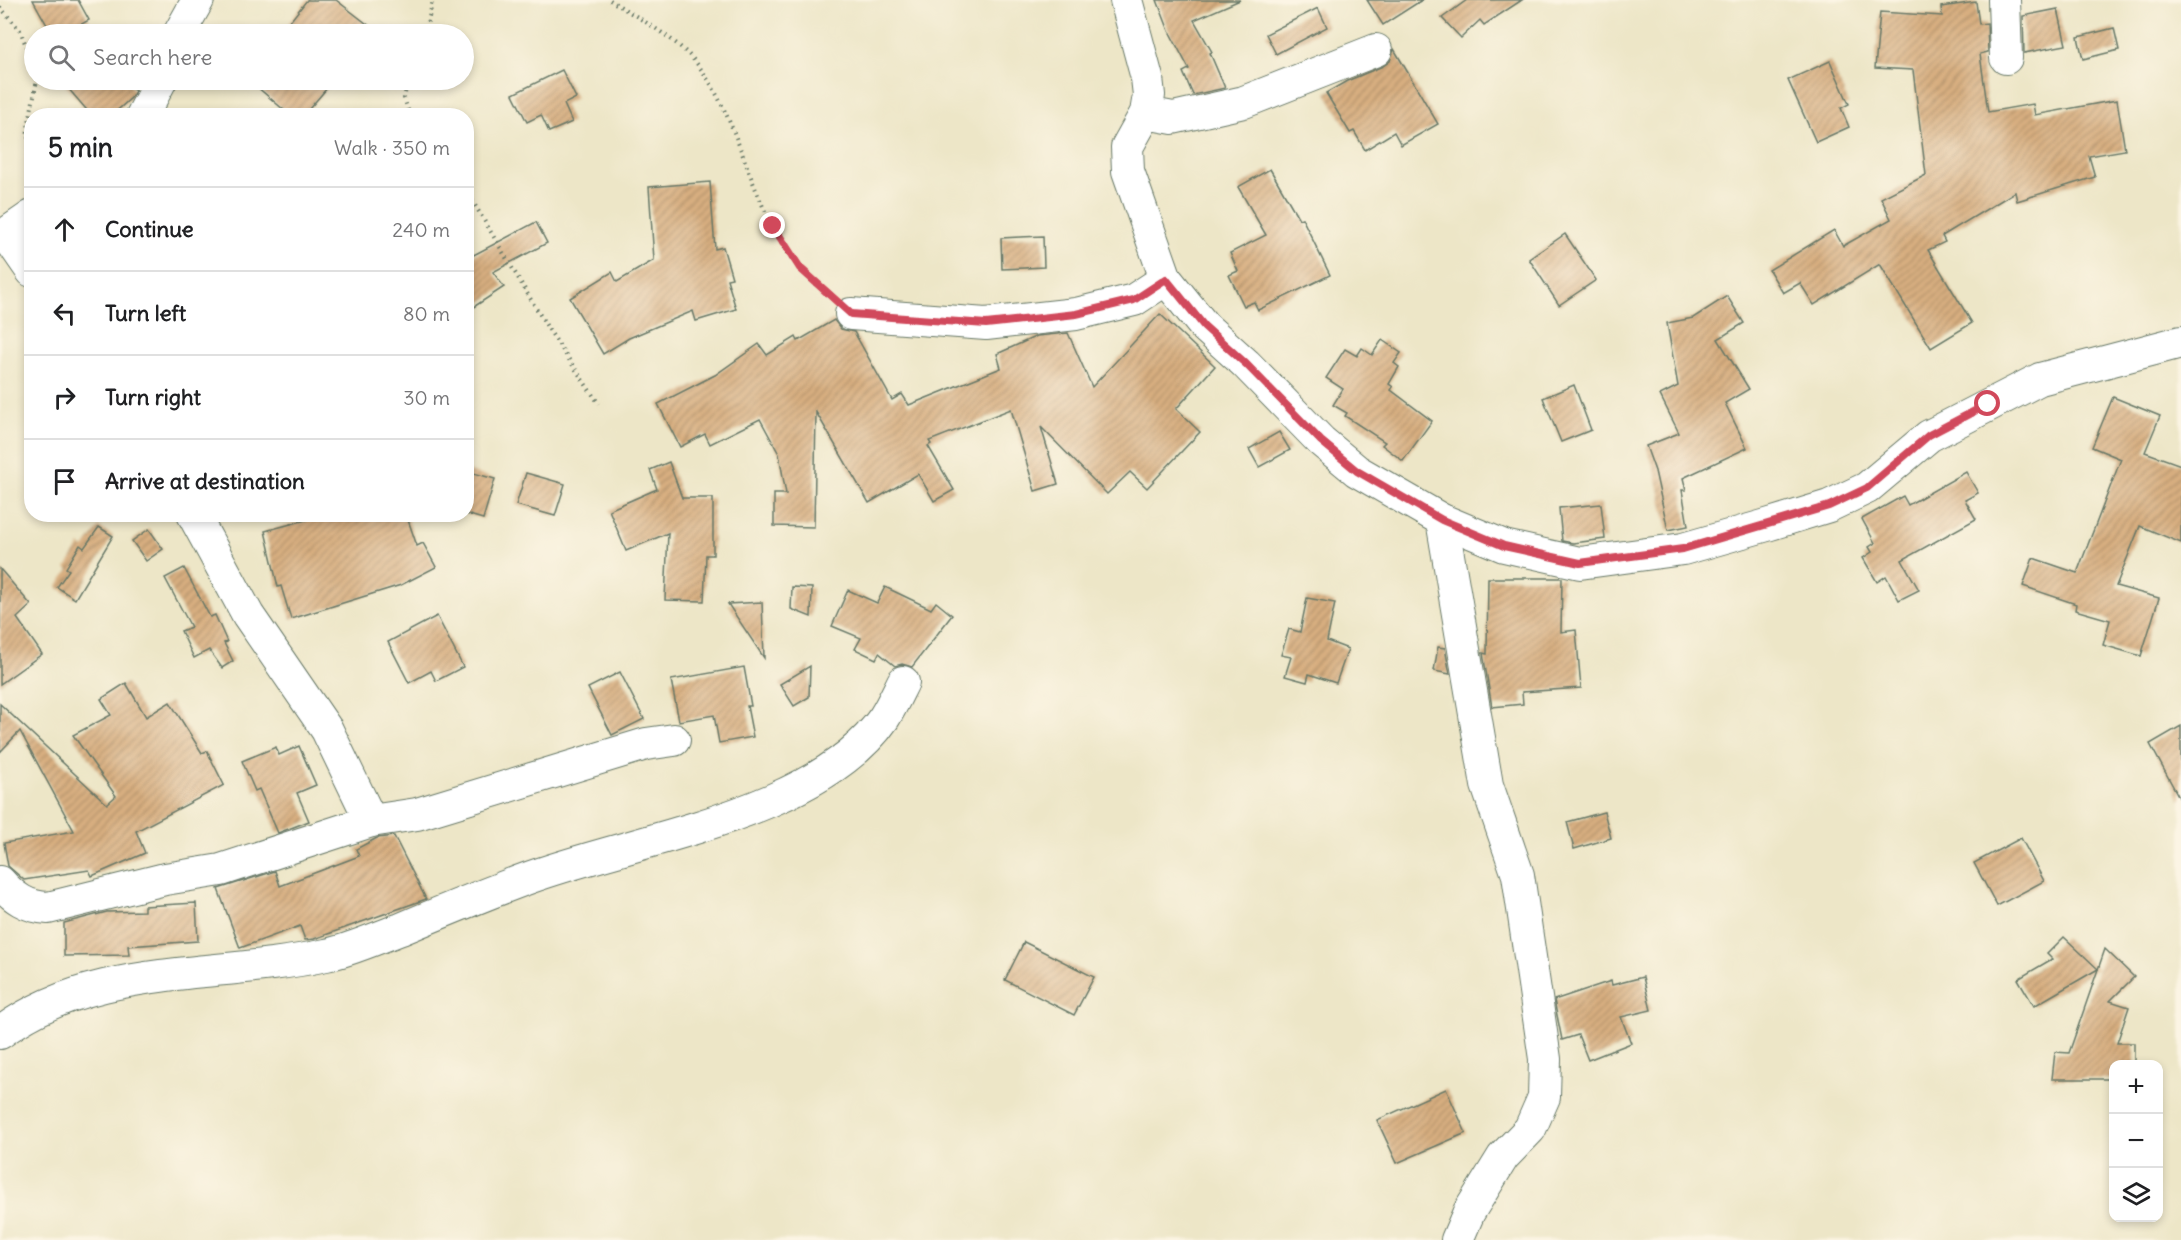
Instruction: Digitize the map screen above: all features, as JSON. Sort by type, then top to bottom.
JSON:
[{"type":"street","points":[[185,24],[198,0]]},
{"type":"street","points":[[1126,0],[1147,78],[1146,113],[1127,147],[1128,171],[1166,279],[1204,326],[1246,364],[1321,441],[1357,471],[1442,520],[1504,546],[1580,563],[1683,549],[1829,506],[1867,488],[1929,435],[2040,379],[2181,342]]},
{"type":"street","points":[[2004,0],[2006,58]]},
{"type":"street","points":[[1146,113],[1173,118],[1244,102],[1376,50]]},
{"type":"street","points":[[146,108],[156,90]]},
{"type":"street","points":[[13,230],[24,254]]},
{"type":"street","points":[[851,314],[986,324],[1009,322],[1076,314],[1134,300],[1166,279]]},
{"type":"street","points":[[1442,520],[1487,785],[1518,875],[1545,1059],[1544,1097],[1530,1129],[1503,1157],[1469,1212],[1457,1240]]},
{"type":"street","points":[[197,522],[248,615],[327,730],[371,821]]},
{"type":"street","points":[[0,1034],[24,1015],[64,997],[119,982],[327,955],[366,943],[531,877],[742,814],[809,781],[850,754],[884,718],[903,682]]},
{"type":"street","points":[[0,882],[9,893],[30,907],[48,908],[165,879],[221,870],[371,821],[417,814],[646,744],[674,740]]},
{"type":"path","points":[[427,24],[433,0]]},
{"type":"path","points":[[610,0],[664,34],[697,63],[719,98],[773,226],[800,268],[851,314]]},
{"type":"path","points":[[0,7],[20,30],[24,41]]},
{"type":"path","points":[[32,108],[35,90]]},
{"type":"path","points":[[406,90],[404,98],[407,108]]},
{"type":"path","points":[[474,203],[549,330],[599,404]]},
{"type":"building","points":[[33,0],[78,0],[89,20],[82,24],[46,24]]},
{"type":"building","points":[[307,0],[336,0],[367,24],[288,24]]},
{"type":"building","points":[[1157,0],[1240,0],[1194,20],[1212,52],[1210,53],[1225,88],[1193,95],[1183,72],[1189,69],[1169,31]]},
{"type":"building","points":[[1367,0],[1422,0],[1383,25]]},
{"type":"building","points":[[1467,0],[1522,0],[1484,25],[1480,20],[1461,38],[1442,18]]},
{"type":"building","points":[[1976,2],[1979,24],[1987,23],[1988,52],[1980,54],[1988,112],[2033,104],[2035,115],[2117,100],[2125,150],[2089,156],[2095,177],[2017,201],[2015,192],[1942,236],[1945,242],[1928,250],[1972,323],[1931,348],[1880,264],[1814,305],[1800,283],[1783,293],[1769,270],[1834,230],[1843,246],[1891,219],[1881,198],[1926,175],[1913,70],[1875,68],[1880,12],[1942,16],[1941,7]]},
{"type":"building","points":[[1318,8],[1327,27],[1276,54],[1266,34]]},
{"type":"building","points":[[2058,9],[2066,45],[2024,53],[2023,16]]},
{"type":"building","points":[[2114,28],[2119,50],[2083,59],[2078,37]]},
{"type":"building","points":[[1394,49],[1438,124],[1401,145],[1394,132],[1365,150],[1354,131],[1350,133],[1326,93],[1347,81],[1383,66],[1390,61]]},
{"type":"building","points":[[1830,61],[1849,104],[1841,108],[1849,127],[1816,142],[1788,80]]},
{"type":"building","points":[[562,70],[576,98],[564,104],[572,122],[549,132],[541,115],[527,122],[513,94]]},
{"type":"building","points":[[70,90],[135,91],[120,108],[85,108]]},
{"type":"building","points":[[261,90],[325,90],[310,108],[282,108]]},
{"type":"building","points":[[1270,169],[1299,219],[1302,218],[1330,275],[1258,310],[1254,302],[1244,306],[1229,275],[1238,271],[1230,253],[1266,235],[1238,187]]},
{"type":"building","points":[[710,182],[715,249],[723,247],[732,278],[727,279],[736,309],[696,321],[693,311],[629,338],[603,354],[570,298],[612,272],[617,282],[654,260],[649,187]]},
{"type":"building","points":[[536,222],[547,243],[493,272],[504,287],[474,307],[474,255]]},
{"type":"building","points":[[1565,234],[1596,280],[1559,305],[1529,259]]},
{"type":"building","points":[[1043,236],[1044,267],[1002,269],[1001,238]]},
{"type":"building","points":[[1727,296],[1744,323],[1718,339],[1749,389],[1725,403],[1747,448],[1683,478],[1686,490],[1682,490],[1688,526],[1668,530],[1655,471],[1646,446],[1679,433],[1660,395],[1678,386],[1667,323],[1693,318]]},
{"type":"building","points":[[1160,314],[1215,366],[1176,409],[1200,432],[1147,488],[1130,472],[1107,494],[1041,427],[1058,484],[1035,491],[1011,409],[929,441],[931,444],[928,446],[954,490],[934,501],[918,474],[869,503],[816,412],[814,527],[774,526],[774,494],[786,494],[779,454],[760,419],[710,444],[705,434],[680,447],[658,404],[715,375],[759,344],[767,355],[796,337],[798,341],[834,320],[841,329],[854,332],[892,400],[902,394],[909,405],[1001,368],[997,354],[1037,336],[1068,333],[1092,387]]},
{"type":"building","points":[[1382,340],[1401,353],[1394,363],[1399,367],[1389,384],[1393,387],[1391,390],[1432,421],[1403,461],[1382,445],[1385,442],[1345,416],[1347,413],[1333,405],[1343,389],[1326,378],[1345,349],[1357,356],[1362,348],[1372,355]]},
{"type":"building","points":[[1574,385],[1591,430],[1561,442],[1543,398]]},
{"type":"building","points":[[2113,397],[2160,416],[2145,452],[2181,465],[2181,543],[2140,526],[2116,586],[2159,598],[2141,656],[2103,645],[2110,620],[2075,610],[2076,604],[2023,586],[2033,558],[2077,573],[2121,459],[2092,447]]},
{"type":"building","points":[[1279,432],[1290,450],[1259,467],[1249,449]]},
{"type":"building","points":[[669,462],[682,498],[713,498],[713,555],[706,555],[704,601],[665,600],[668,533],[626,551],[609,510],[657,489],[650,470]]},
{"type":"building","points":[[1966,472],[1978,493],[1965,500],[1976,519],[1902,560],[1919,590],[1899,600],[1886,576],[1877,582],[1863,558],[1872,552],[1869,547],[1875,543],[1862,519],[1903,496],[1908,505]]},
{"type":"building","points":[[474,473],[495,479],[483,519],[474,516]]},
{"type":"building","points":[[526,473],[565,484],[555,516],[516,505]]},
{"type":"building","points":[[1601,504],[1605,539],[1573,543],[1562,541],[1559,508]]},
{"type":"building","points":[[298,522],[409,522],[417,546],[423,543],[436,567],[401,585],[291,619],[281,586],[278,587],[265,531]]},
{"type":"building","points":[[99,527],[113,536],[75,599],[57,587],[69,570],[66,568],[80,545],[84,548]]},
{"type":"building","points":[[149,529],[163,549],[146,561],[132,541]]},
{"type":"building","points":[[184,568],[210,617],[215,615],[227,642],[224,643],[233,661],[222,668],[209,650],[194,658],[181,631],[191,627],[165,578]]},
{"type":"building","points":[[0,569],[31,605],[17,618],[42,654],[0,684]]},
{"type":"building","points":[[1488,578],[1562,578],[1561,632],[1576,630],[1581,688],[1522,692],[1523,704],[1492,707],[1483,653],[1487,654]]},
{"type":"building","points":[[792,587],[812,588],[811,617],[791,609]]},
{"type":"building","points":[[885,587],[931,609],[936,602],[952,615],[912,667],[902,664],[895,666],[879,653],[876,659],[855,649],[861,638],[832,626],[848,590],[877,603]]},
{"type":"building","points":[[1307,598],[1335,603],[1327,641],[1348,649],[1336,683],[1309,674],[1307,682],[1285,676],[1291,657],[1281,655],[1289,629],[1300,632]]},
{"type":"building","points":[[762,602],[764,658],[728,604]]},
{"type":"building","points":[[437,616],[463,667],[436,681],[431,671],[409,683],[388,642]]},
{"type":"building","points":[[1438,647],[1445,648],[1450,674],[1434,671]]},
{"type":"building","points":[[810,666],[809,697],[794,706],[780,684]]},
{"type":"building","points":[[744,667],[751,706],[747,706],[753,737],[719,743],[714,715],[679,721],[671,680]]},
{"type":"building","points":[[620,672],[644,719],[612,735],[588,688]]},
{"type":"building","points":[[126,683],[146,717],[170,702],[202,753],[207,751],[224,785],[136,831],[145,853],[92,876],[89,870],[24,880],[8,866],[4,843],[74,831],[20,731],[0,752],[0,704],[107,804],[116,796],[73,735],[111,715],[101,699]]},
{"type":"building","points":[[2181,726],[2181,801],[2150,744]]},
{"type":"building","points":[[299,746],[316,785],[297,793],[309,821],[278,833],[259,789],[255,791],[242,761],[276,747],[279,755]]},
{"type":"building","points":[[1604,812],[1611,838],[1574,849],[1567,822]]},
{"type":"building","points":[[394,836],[426,899],[314,939],[305,940],[300,926],[240,948],[218,889],[275,871],[280,886],[359,856],[356,849],[377,838]]},
{"type":"building","points":[[2021,838],[2044,881],[1997,906],[1974,863]]},
{"type":"building","points":[[196,903],[198,941],[128,946],[129,955],[64,956],[64,923],[107,912],[144,911],[144,906]]},
{"type":"building","points":[[2064,937],[2098,969],[2034,1006],[2018,979],[2052,959],[2047,954]]},
{"type":"building","points":[[1024,942],[1094,977],[1074,1015],[1005,980]]},
{"type":"building","points":[[2105,949],[2134,977],[2110,1001],[2129,1007],[2117,1043],[2134,1043],[2134,1060],[2109,1060],[2109,1079],[2052,1079],[2055,1052],[2069,1053]]},
{"type":"building","points":[[1643,977],[1651,1010],[1621,1017],[1631,1043],[1588,1060],[1578,1035],[1562,1040],[1554,1000],[1611,981],[1612,985]]},
{"type":"building","points":[[1446,1089],[1466,1133],[1397,1163],[1377,1120]]},
{"type":"route","points":[[773,226],[800,268],[851,314],[907,316],[986,324],[1076,314],[1134,300],[1166,279],[1204,326],[1246,364],[1321,441],[1357,471],[1442,520],[1504,546],[1580,563],[1683,549],[1829,506],[1867,488],[1929,435],[1988,404]]}]
